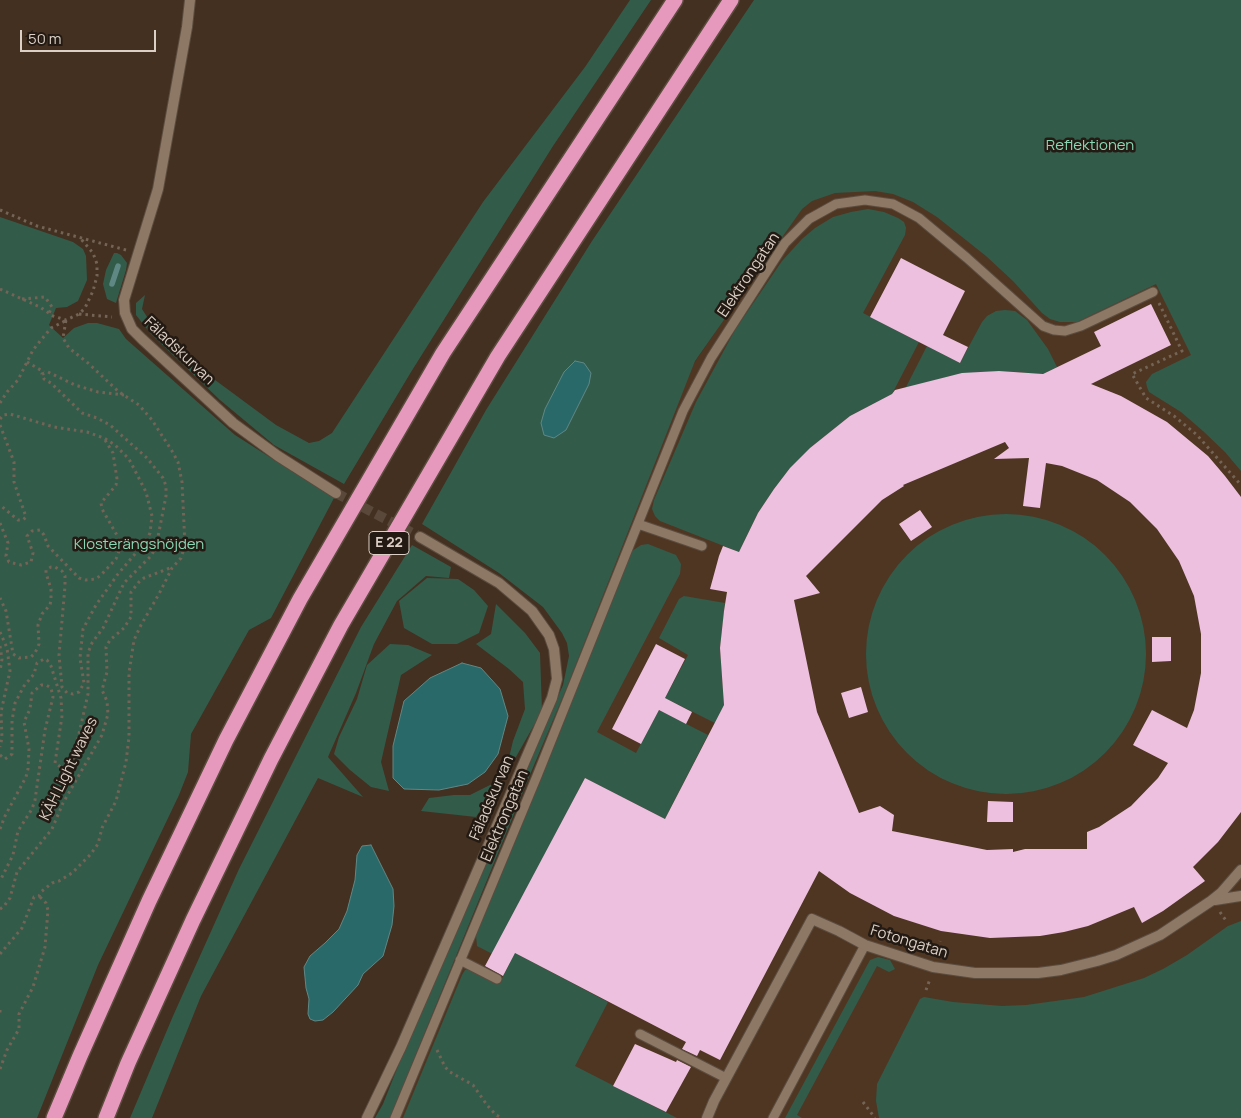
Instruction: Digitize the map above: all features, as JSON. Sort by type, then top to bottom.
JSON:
[{"type":"highway","points":[[54,1118],[153,892],[226,740],[300,599],[443,353],[675,0]]},
{"type":"highway","name":"E 22","points":[[106,1118],[128,1063],[193,920],[271,759],[341,625],[498,356],[731,0]]},
{"type":"street","name":"Fäladskurvan","points":[[190,0],[187,27],[158,188],[124,300],[127,319],[132,329],[142,339],[238,427],[278,456],[336,493]]},
{"type":"street","name":"Fäladskurvan","points":[[367,1118],[401,1047],[454,925],[552,698],[557,679],[554,649],[549,635],[532,611],[499,584],[420,537]]},
{"type":"street","name":"Fotongatan","points":[[707,1118],[726,1078],[812,919],[865,945],[907,959],[950,970],[998,974],[1038,973],[1061,970],[1116,955],[1160,935],[1211,901],[1241,870]]},
{"type":"street","name":"Fotongatan","points":[[1211,901],[1241,896]]},
{"type":"lane","name":"Elektrongatan","points":[[395,1118],[537,776],[683,411],[711,358],[785,244],[810,219],[836,204],[865,200],[894,204],[918,218],[967,258],[1043,326],[1054,330],[1065,332],[1153,292]]},
{"type":"lane","points":[[638,524],[702,546]]},
{"type":"lane","points":[[773,1118],[865,945]]},
{"type":"lane","points":[[460,960],[497,978]]},
{"type":"lane","points":[[640,1034],[726,1078]]},
{"type":"path","points":[[0,210],[37,226],[139,254]]},
{"type":"path","points":[[0,403],[18,380],[33,350],[51,328],[79,314],[85,308],[93,291],[97,276],[97,264],[93,253],[81,239]]},
{"type":"path","points":[[0,289],[66,320]]},
{"type":"path","points":[[1153,292],[1182,351],[1132,374],[1146,398],[1174,416],[1197,435],[1241,484]]},
{"type":"path","points":[[22,299],[44,297],[52,307],[49,313]]},
{"type":"path","points":[[79,314],[127,319]]},
{"type":"path","points":[[0,954],[20,933],[25,924],[32,899],[39,896],[40,892],[45,888],[72,874],[98,844],[102,828],[116,801],[124,773],[128,748],[129,673],[134,640],[160,594],[172,568],[182,558],[186,540],[182,482],[178,462],[170,446],[139,405],[124,395],[69,348],[64,338],[66,320]]},
{"type":"path","points":[[27,362],[44,372],[48,372],[70,383],[98,392],[124,395]]},
{"type":"path","points":[[0,755],[6,758],[12,754],[12,721],[15,703],[24,686],[34,674],[37,663],[44,659],[51,666],[61,698],[62,716],[55,763],[62,768],[73,760],[88,694],[88,654],[92,643],[103,628],[124,583],[151,556],[156,547],[166,496],[164,478],[147,458],[106,422],[82,413],[44,379],[42,374],[44,372]]},
{"type":"path","points":[[0,419],[2,415],[10,414],[54,426],[87,432],[104,438],[122,451],[138,474],[152,516],[146,541],[118,574],[96,605],[83,629],[80,658],[84,683],[79,692],[67,693],[62,683],[59,655],[65,586],[65,576],[62,571],[55,567],[46,570],[51,590],[51,600],[50,605],[42,614],[38,625],[39,644],[31,657],[19,658],[13,654],[6,611],[0,598]]},
{"type":"path","points":[[0,425],[14,462],[14,482],[26,517],[23,520],[18,520],[0,504]]},
{"type":"path","points":[[0,523],[8,543],[6,556],[9,562],[21,565],[31,562],[33,553],[27,536],[32,531],[40,530],[48,546],[79,578],[86,580],[100,576],[116,559],[120,543],[118,536],[102,509],[101,503],[116,485],[117,479],[113,453],[104,438]]},
{"type":"path","name":"KÄH Light waves","points":[[0,909],[10,898],[17,872],[52,829],[63,802],[102,735],[108,714],[107,701],[102,690],[107,672],[106,647],[110,640],[124,628],[131,617],[131,592],[144,578],[172,568]]},
{"type":"path","points":[[0,632],[7,648],[10,671],[1,712],[2,738],[0,747]]},
{"type":"path","points":[[0,646],[2,659],[0,671]]},
{"type":"path","name":"KÄH Light waves","points":[[0,829],[26,777],[28,769],[29,750],[24,722],[30,709],[32,692],[38,686],[46,685],[51,688],[53,697],[45,730],[35,800],[32,809],[18,831],[13,855],[0,881]]},
{"type":"path","points":[[0,1069],[7,1050],[19,1029],[19,1014],[33,986],[45,947],[48,910],[46,903],[39,896]]},
{"type":"path","points":[[428,1039],[445,1067],[450,1072],[473,1085],[487,1105],[496,1115],[502,1118]]},
{"type":"path","points":[[863,1102],[875,1118]]},
{"type":"shaded area","points":[[945,0],[1241,0],[1241,1118],[396,1118],[692,366]]},
{"type":"green space","points":[[630,0],[651,0],[553,146],[411,372],[344,484],[274,445],[220,400],[151,334],[136,315],[136,303],[145,295],[142,309],[149,320],[184,357],[276,425],[309,443],[319,441],[332,433],[483,202],[585,67]]},
{"type":"green space","name":"Reflektionen","points":[[754,0],[1241,0],[1241,471],[1225,452],[1181,412],[1149,392],[1146,382],[1152,374],[1191,355],[1156,284],[1077,322],[1060,322],[1050,319],[1042,313],[1013,281],[986,256],[937,217],[913,202],[893,194],[875,191],[835,193],[812,201],[802,209],[695,361],[567,687],[390,1118],[375,1118],[383,1104],[414,1026],[563,685],[569,656],[567,643],[562,633],[543,607],[499,573],[422,524],[486,410],[592,241]]},
{"type":"green space","points":[[868,209],[884,212],[898,218],[904,222],[906,228],[905,235],[863,313],[919,342],[892,394],[850,416],[810,448],[790,468],[758,513],[739,552],[660,521],[652,509],[654,500],[696,402],[735,330],[782,261],[802,239],[833,217]]},
{"type":"green space","name":"Klosterängshöjden","points":[[0,217],[73,242],[83,249],[86,256],[87,280],[78,301],[67,307],[56,308],[49,325],[63,338],[74,328],[88,323],[97,323],[119,329],[126,339],[235,435],[334,498],[271,618],[249,630],[191,734],[188,772],[179,795],[98,965],[37,1118],[0,1118]]},
{"type":"green space","points":[[114,253],[121,255],[127,263],[116,303],[107,299],[103,284],[106,270]]},
{"type":"green space","points":[[996,311],[1015,311],[1027,320],[1048,349],[1057,367],[1043,374],[999,371],[950,376],[905,389],[927,346],[960,363],[987,316]]},
{"type":"green space","points":[[1006,514],[1033,517],[1060,525],[1084,538],[1105,555],[1130,588],[1135,600],[1143,627],[1146,654],[1143,681],[1135,708],[1122,732],[1105,753],[1072,778],[1060,783],[1033,791],[1006,794],[979,791],[952,783],[928,770],[907,753],[882,720],[877,708],[869,681],[866,654],[869,627],[877,600],[890,576],[907,555],[940,530],[952,525],[979,517]]},
{"type":"green space","points":[[648,544],[676,555],[681,564],[680,574],[597,732],[636,753],[659,710],[708,735],[665,819],[585,778],[498,944],[608,1002],[575,1066],[677,1118],[403,1118],[465,970],[469,970],[499,984],[510,963],[477,946],[476,935],[632,551],[641,545]]},
{"type":"green space","points":[[412,545],[451,567],[449,578],[426,576],[397,601],[374,644],[356,693],[328,757],[363,797],[318,778],[201,996],[152,1118],[130,1118],[173,1016],[239,869],[361,627]]},
{"type":"green space","points":[[427,578],[458,579],[474,590],[488,606],[479,633],[457,644],[432,644],[404,628],[399,601]]},
{"type":"green space","points":[[684,596],[725,603],[720,648],[724,705],[715,723],[665,698],[688,655],[659,638],[679,599]]},
{"type":"green space","points":[[496,604],[525,633],[540,653],[542,711],[504,778],[513,741],[525,709],[523,682],[476,644],[491,634]]},
{"type":"green space","points":[[390,644],[408,645],[432,655],[401,675],[381,762],[389,791],[371,787],[334,754],[339,737],[357,699],[367,665]]},
{"type":"green space","points":[[500,780],[476,817],[421,811],[429,798],[470,795]]},
{"type":"green space","points":[[1241,921],[1241,1118],[879,1118],[876,1101],[877,1084],[920,999],[924,997],[953,1002],[1002,1006],[1026,1005],[1084,997],[1144,978],[1163,969],[1187,955],[1228,926]]},
{"type":"green space","points":[[878,957],[890,960],[895,969],[889,972],[877,966],[797,1115],[802,1118],[785,1118],[870,960]]},
{"type":"water","points":[[575,361],[584,363],[591,373],[589,384],[566,430],[554,438],[544,435],[541,423],[545,409],[564,372]]},
{"type":"water","points":[[462,663],[481,668],[500,689],[508,716],[498,754],[485,772],[468,784],[439,790],[404,789],[393,778],[393,746],[404,701],[430,678]]},
{"type":"water","points":[[371,845],[393,889],[392,925],[383,956],[363,974],[358,985],[333,1012],[323,1020],[315,1021],[310,1019],[308,1014],[309,999],[304,967],[310,956],[339,929],[347,911],[355,880],[357,855],[362,846]]},
{"type":"building","points":[[901,258],[965,291],[943,335],[968,347],[960,363],[870,317]]},
{"type":"building","points":[[1151,304],[1171,345],[1091,384],[1121,396],[1167,422],[1208,456],[1241,497],[1241,812],[1218,842],[1193,867],[1205,881],[1163,911],[1142,923],[1134,907],[1088,926],[1064,932],[1040,936],[990,938],[941,931],[894,916],[850,893],[819,871],[720,1060],[700,1050],[697,1056],[682,1049],[686,1042],[515,953],[503,976],[485,966],[585,778],[665,819],[724,705],[720,648],[727,592],[710,589],[719,556],[723,546],[739,552],[758,513],[790,468],[810,448],[850,416],[892,394],[895,390],[962,373],[999,371],[1043,374],[1101,346],[1094,332]],"holes":[[[1005,442],[1009,448],[994,459],[1029,458],[1023,506],[1040,508],[1046,463],[1062,466],[1097,480],[1130,502],[1157,529],[1179,561],[1194,596],[1201,634],[1201,673],[1194,710],[1187,728],[1152,710],[1133,745],[1168,763],[1158,778],[1131,806],[1099,827],[1087,832],[1087,849],[1025,849],[1013,852],[1013,849],[987,850],[892,831],[894,815],[880,806],[859,813],[817,712],[794,600],[820,593],[806,576],[882,500],[903,485]]]},
{"type":"building","points":[[920,510],[932,527],[911,541],[899,524]]},
{"type":"building","points":[[1152,637],[1171,637],[1171,661],[1152,662]]},
{"type":"building","points":[[656,644],[685,659],[665,698],[692,712],[686,724],[659,710],[641,744],[612,729]]},
{"type":"building","points":[[861,687],[868,712],[849,718],[841,693]]},
{"type":"building","points":[[988,801],[1013,802],[1013,822],[987,822]]},
{"type":"building","points":[[635,1044],[691,1067],[666,1112],[613,1086]]},
{"type":"waterway","points":[[112,284],[118,266]]},
{"type":"tunnel","points":[[336,493],[420,537]]}]
